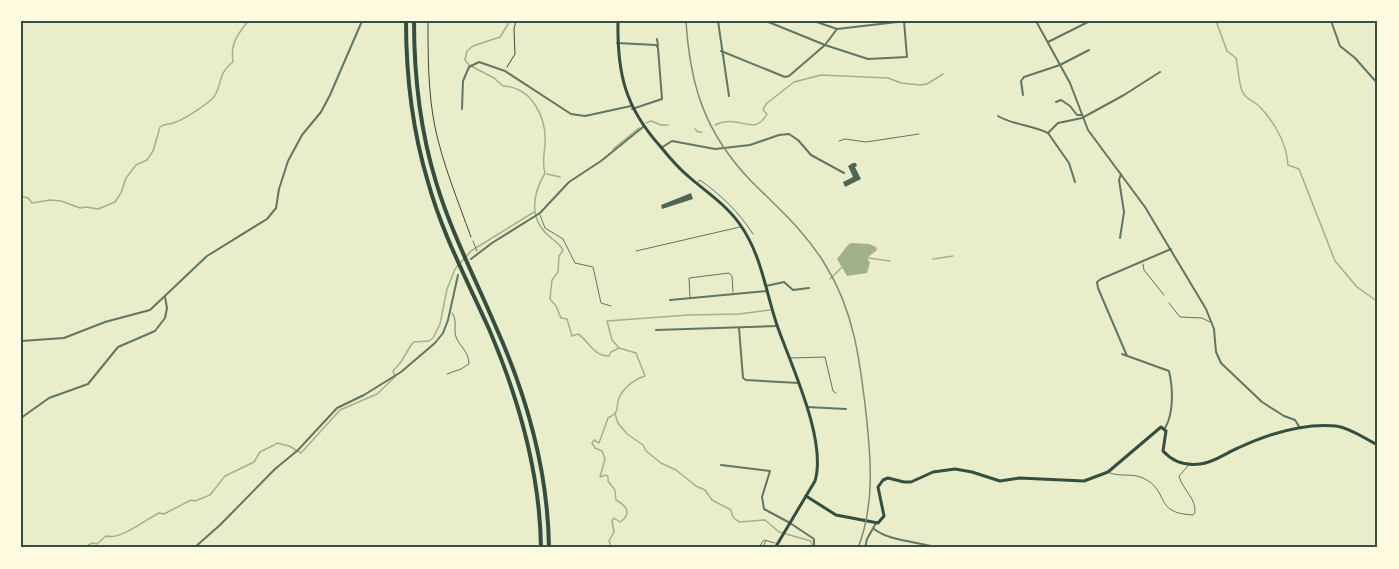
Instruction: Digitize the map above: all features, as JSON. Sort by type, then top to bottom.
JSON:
[{"type":"highway","points":[[406,21],[408,82],[414,128],[428,183],[455,256],[508,376],[522,416],[532,456],[541,548]]},
{"type":"highway","points":[[414,21],[416,79],[422,128],[436,182],[460,248],[516,374],[529,413],[544,487],[549,548]]},
{"type":"main road","points":[[618,21],[617,43],[621,76],[632,107],[643,128],[678,168],[735,214],[753,248],[777,326],[807,407],[819,465],[815,481],[776,546]]},
{"type":"main road","points":[[806,496],[840,517],[876,523],[884,516],[878,487],[883,480],[888,478],[911,482],[933,472],[955,469],[1000,481],[1019,477],[1084,482],[1108,472],[1158,428],[1165,428],[1163,451],[1173,461],[1190,464],[1203,464],[1258,439],[1300,428],[1338,426],[1378,445]]},
{"type":"street","points":[[21,341],[64,338],[105,322],[147,311],[165,297],[201,261],[262,223],[274,211],[288,161],[302,135],[321,112],[330,95],[362,21]]},
{"type":"street","points":[[718,21],[729,96]]},
{"type":"street","points":[[765,21],[868,59],[907,57],[905,21],[837,29],[814,21]]},
{"type":"street","points":[[1036,21],[1070,83],[1090,134],[1145,207],[1212,323],[1216,352],[1221,363],[1262,402],[1295,420],[1300,428]]},
{"type":"street","points":[[1048,42],[1090,21]]},
{"type":"street","points":[[1331,21],[1340,46],[1355,58],[1378,84]]},
{"type":"street","points":[[721,51],[785,77],[825,45],[837,29]]},
{"type":"street","points":[[462,109],[463,81],[470,66],[479,62],[505,71],[571,114],[585,116],[662,99],[657,39]]},
{"type":"street","points":[[617,43],[658,46]]},
{"type":"street","points":[[1023,95],[1024,77],[1060,65],[1089,50]]},
{"type":"street","points":[[1048,133],[1059,123],[1082,117],[1118,99],[1160,72]]},
{"type":"street","points":[[1056,102],[1061,100],[1065,102],[1077,115],[1082,117]]},
{"type":"street","points":[[998,116],[1006,121],[1034,127],[1048,133],[1069,163],[1075,182]]},
{"type":"street","points":[[471,259],[478,252],[539,214],[569,182],[601,161],[643,128]]},
{"type":"street","points":[[662,148],[672,141],[716,149],[750,145],[779,135],[789,135],[798,140],[811,156],[844,173]]},
{"type":"street","points":[[1120,238],[1124,212],[1119,180],[1121,174]]},
{"type":"street","points":[[1127,356],[1097,285],[1101,279],[1171,249]]},
{"type":"street","points":[[194,548],[275,469],[298,450],[337,408],[397,374],[440,338],[451,311],[454,287],[459,274]]},
{"type":"street","points":[[766,286],[784,282],[793,290],[809,288]]},
{"type":"street","points":[[670,300],[767,291]]},
{"type":"street","points":[[21,418],[45,400],[88,384],[118,347],[150,334],[158,328],[166,314],[165,297]]},
{"type":"street","points":[[656,330],[777,326]]},
{"type":"street","points":[[739,328],[743,378],[799,383]]},
{"type":"street","points":[[1122,354],[1168,371],[1172,394],[1169,421],[1165,428]]},
{"type":"street","points":[[807,407],[846,409]]},
{"type":"street","points":[[721,465],[771,471],[762,497],[762,504],[765,509],[814,539],[814,548]]},
{"type":"street","points":[[865,548],[876,523]]},
{"type":"street","points":[[874,529],[888,536],[921,542],[938,548]]},
{"type":"lane","points":[[839,141],[845,139],[866,142],[919,134]]},
{"type":"lane","points":[[539,214],[545,228],[563,239],[572,261],[593,267],[601,303],[610,306]]},
{"type":"lane","points":[[735,214],[753,234]]},
{"type":"lane","points":[[636,251],[742,227]]},
{"type":"lane","points":[[473,242],[478,252]]},
{"type":"lane","points":[[1142,262],[1144,270],[1164,295]]},
{"type":"lane","points":[[690,298],[689,278],[729,273],[732,276],[734,294]]},
{"type":"lane","points":[[1169,303],[1179,317],[1202,318],[1212,323]]},
{"type":"lane","points":[[447,374],[469,363],[469,357],[456,337],[456,319],[451,311]]},
{"type":"lane","points":[[790,358],[825,357],[833,391],[836,393]]},
{"type":"lane","points":[[1108,472],[1144,478],[1158,490],[1169,510],[1193,515],[1195,513],[1194,500],[1185,490],[1179,476],[1190,464]]},
{"type":"lane","points":[[762,548],[768,540]]},
{"type":"lane","points":[[758,548],[762,541],[768,540],[776,546]]},
{"type":"path","points":[[428,21],[430,81],[436,129],[459,209],[473,242]]},
{"type":"path","points":[[505,71],[515,54],[516,21]]},
{"type":"shaded area","points":[[851,243],[869,244],[876,247],[877,250],[867,258],[870,263],[867,273],[847,276],[837,259]]},
{"type":"building","points":[[856,163],[855,167],[861,179],[845,187],[843,182],[853,177],[848,166]]},
{"type":"building","points":[[691,193],[693,199],[662,209],[661,205]]},
{"type":"waterway","points":[[21,196],[28,198],[32,203],[61,201],[80,208],[98,209],[115,202],[126,178],[136,165],[147,160],[153,151],[160,127],[182,119],[200,108],[216,94],[224,71],[233,62],[232,55],[236,39],[248,21]]},
{"type":"waterway","points":[[510,21],[500,37],[473,46],[467,51],[465,60],[469,65],[494,78],[503,86],[522,92],[530,98],[540,115],[545,135],[543,162],[545,173],[535,198],[536,214],[543,229],[563,250],[559,256],[558,272],[552,280],[550,299],[561,318],[567,319],[572,336],[578,334],[599,354],[609,356],[611,352],[619,348],[636,353],[645,376],[626,387],[619,398],[616,411],[608,418],[599,443],[594,440],[592,443],[595,448],[602,451],[605,459],[600,477],[606,475],[608,477],[608,481],[615,490],[616,500],[627,510],[626,516],[620,522],[614,518],[612,521],[614,532],[609,541],[612,548]]},
{"type":"waterway","points":[[1216,21],[1227,51],[1236,58],[1243,94],[1259,106],[1270,119],[1282,141],[1288,165],[1299,169],[1335,261],[1357,287],[1378,302]]},
{"type":"waterway","points":[[715,125],[724,122],[757,124],[767,114],[763,110],[766,104],[794,82],[821,75],[888,78],[901,83],[920,85],[927,84],[943,74]]},
{"type":"waterway","points":[[646,123],[651,121],[668,125]]},
{"type":"waterway","points":[[613,149],[639,128]]},
{"type":"waterway","points":[[695,129],[702,132]]},
{"type":"waterway","points":[[547,174],[560,177]]},
{"type":"waterway","points":[[84,548],[92,543],[97,544],[106,536],[126,532],[159,513],[164,514],[191,500],[195,501],[210,495],[225,476],[254,462],[260,452],[277,443],[289,446],[301,453],[340,410],[377,394],[395,377],[393,371],[414,342],[429,341],[433,338],[440,324],[447,289],[455,269],[471,251],[534,212]]},
{"type":"waterway","points":[[933,259],[953,256]]},
{"type":"waterway","points":[[868,258],[890,261]]},
{"type":"waterway","points":[[830,279],[841,268]]},
{"type":"waterway","points":[[619,348],[612,340],[607,321],[739,314],[770,310]]},
{"type":"waterway","points":[[615,414],[618,423],[627,434],[643,445],[646,451],[705,490],[712,500],[731,510],[736,520],[740,522],[765,520],[779,532],[811,541],[812,545],[808,548]]},
{"type":"railway","points":[[686,21],[691,67],[696,88],[711,126],[735,163],[810,242],[836,283],[849,319],[861,374],[870,464],[867,515],[858,548]]}]
